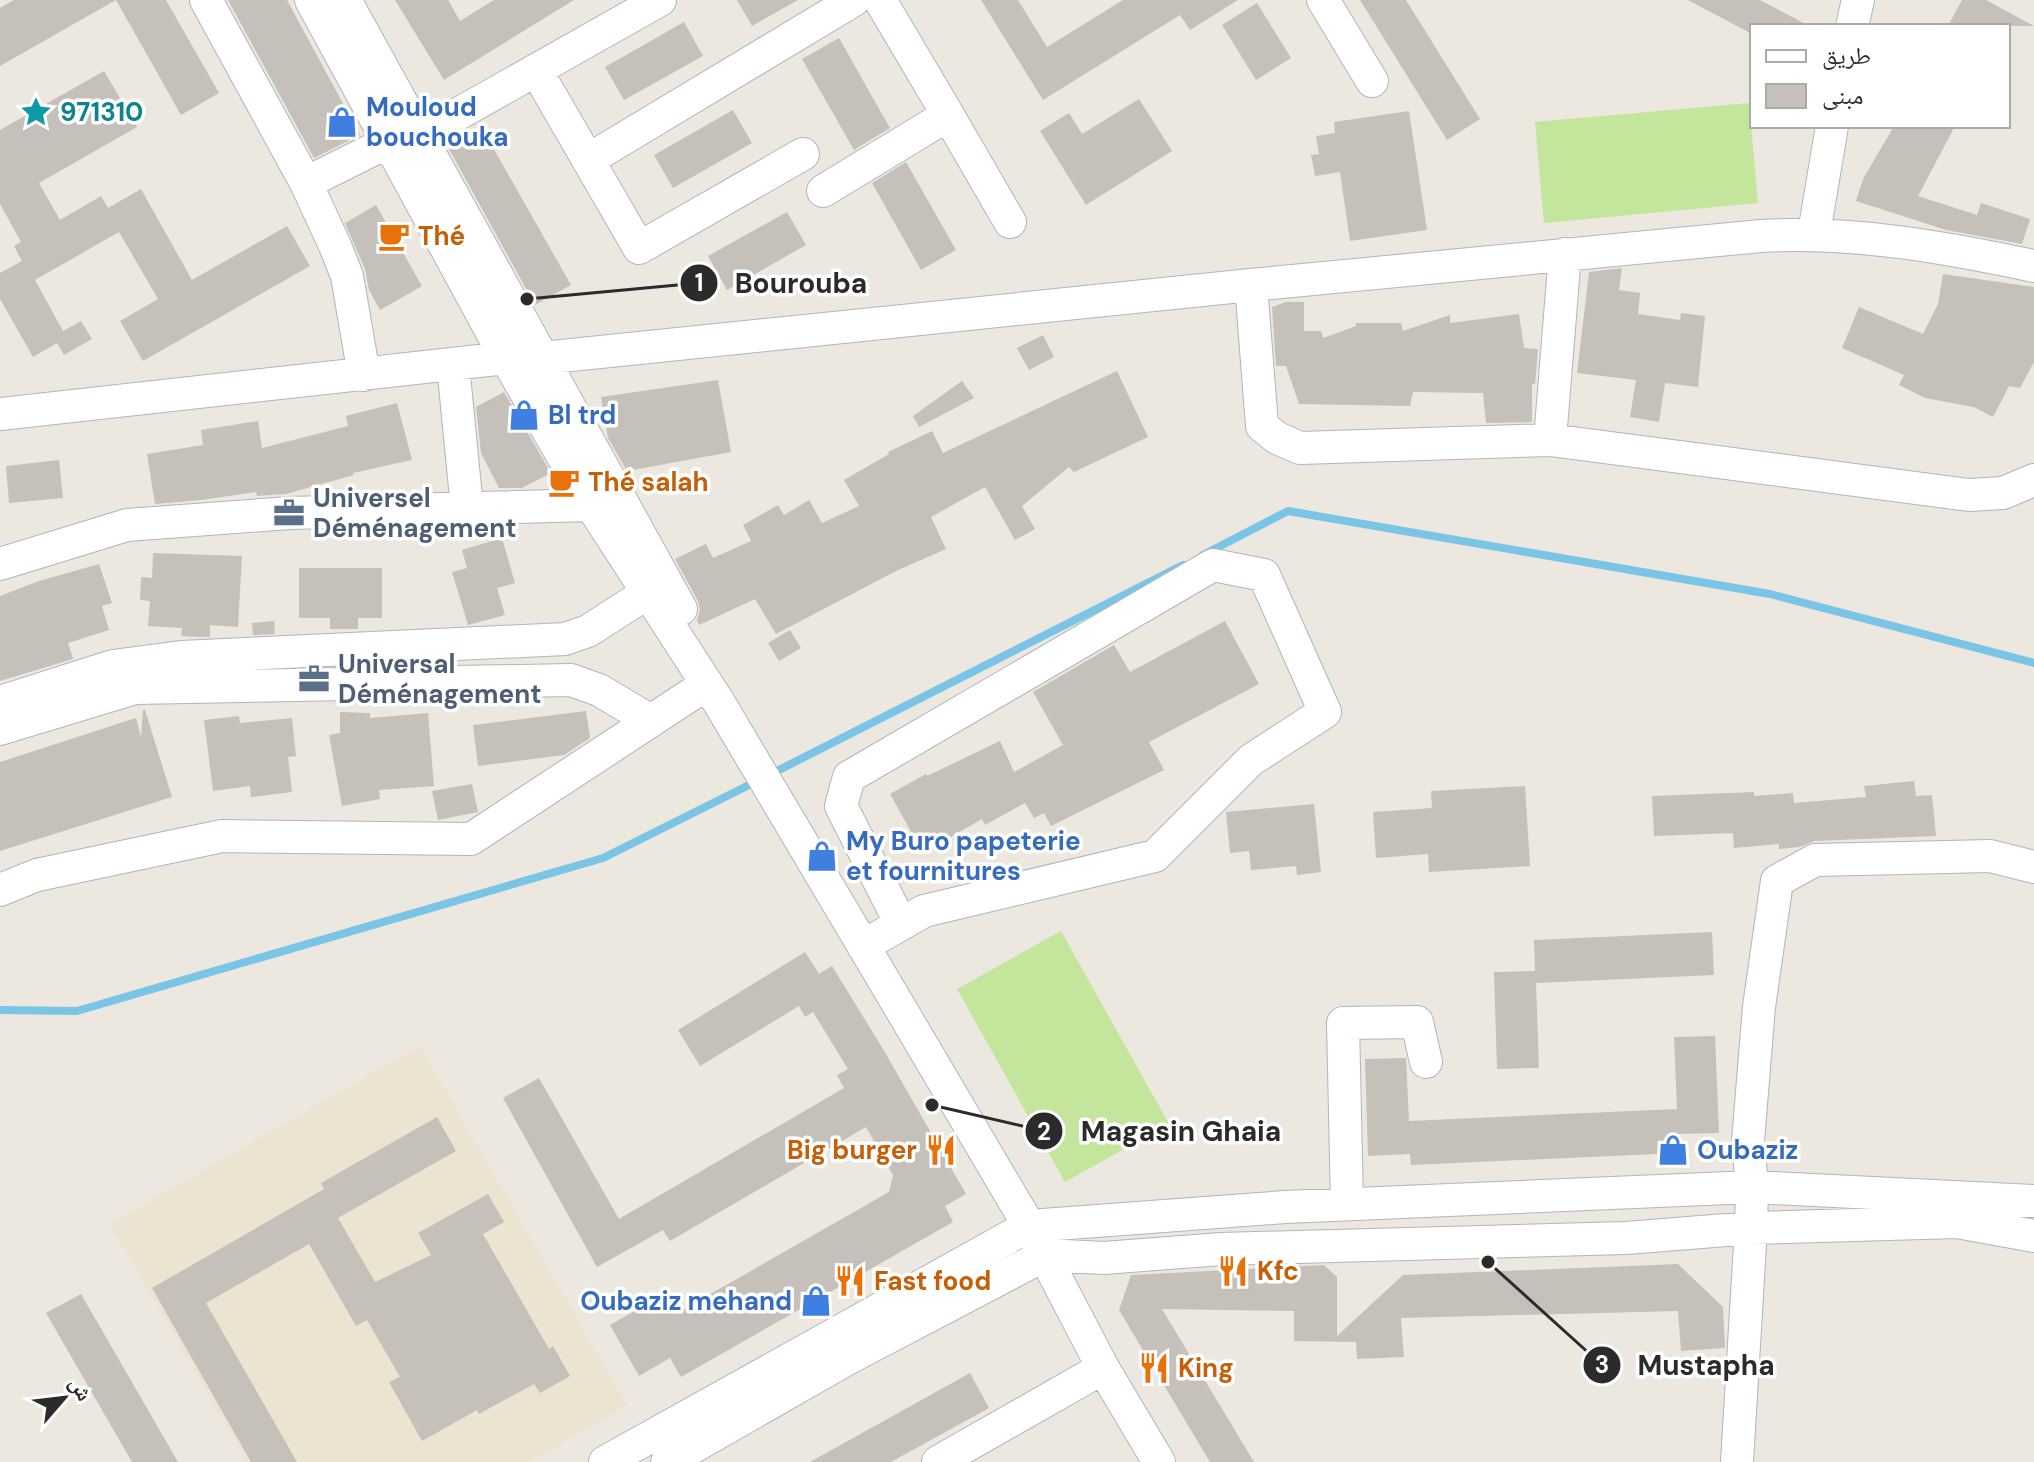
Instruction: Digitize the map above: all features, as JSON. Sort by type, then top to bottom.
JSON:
[{"type":"street","points":[[206,0],[306,183],[347,276],[364,375]]},
{"type":"street","points":[[311,0],[404,139],[542,358],[707,656],[712,692]]},
{"type":"street","points":[[345,0],[404,139],[506,358],[591,505],[712,692],[1029,1226],[1103,1368],[1159,1462]]},
{"type":"street","points":[[306,183],[404,139],[660,0]]},
{"type":"street","points":[[588,160],[854,0]]},
{"type":"street","points":[[880,0],[1010,222]]},
{"type":"street","points":[[1323,0],[1372,81]]},
{"type":"street","points":[[1852,24],[1858,0]]},
{"type":"street","points":[[536,70],[639,248],[803,154]]},
{"type":"street","points":[[823,191],[948,115]]},
{"type":"street","points":[[1814,233],[1832,128]]},
{"type":"street","points":[[4,405],[364,375],[506,358],[542,358],[1565,254],[1814,233],[1910,243],[2034,266]]},
{"type":"street","points":[[1550,440],[1565,254]]},
{"type":"street","points":[[1251,285],[1262,426],[1277,438],[1300,448],[1550,440],[1969,495],[2003,493],[2034,480]]},
{"type":"street","points":[[453,365],[467,508]]},
{"type":"street","points":[[0,564],[127,525],[289,513],[591,505]]},
{"type":"street","points":[[863,946],[924,911],[1155,856],[1251,760],[1325,712],[1264,575],[1213,565],[849,777],[841,806],[901,924]]},
{"type":"street","points":[[0,702],[113,666],[181,657],[565,639],[588,631],[647,593]]},
{"type":"street","points":[[0,729],[135,688],[571,680],[599,690],[651,721]]},
{"type":"street","points":[[0,890],[37,875],[222,836],[471,839],[651,721],[712,692]]},
{"type":"street","points":[[1737,1462],[1751,1228],[1752,1187],[1748,1141],[1759,1007],[1777,881],[1815,860],[1990,856],[2034,867]]},
{"type":"street","points":[[1347,1204],[1343,1023],[1417,1022],[1426,1062]]},
{"type":"street","points":[[672,1452],[1029,1226],[1347,1204],[1752,1187],[2034,1201]]},
{"type":"street","points":[[605,1462],[672,1452],[1045,1255],[1104,1258],[1221,1249],[1611,1239],[1751,1228],[1957,1222],[2034,1236]]},
{"type":"street","points":[[938,1462],[1103,1368]]},
{"type":"shaded area","points":[[420,1046],[627,1405],[530,1462],[247,1462],[110,1224]]},
{"type":"green space","points":[[1749,103],[1758,203],[1544,223],[1535,122]]},
{"type":"green space","points":[[1061,931],[1169,1124],[1065,1182],[957,989]]},
{"type":"building","points":[[14,0],[116,0],[0,66],[0,8]]},
{"type":"building","points":[[116,0],[166,0],[219,93],[181,115]]},
{"type":"building","points":[[228,0],[287,0],[360,135],[314,158]]},
{"type":"building","points":[[395,0],[448,0],[460,21],[494,0],[574,0],[444,80]]},
{"type":"building","points":[[737,0],[798,0],[752,26]]},
{"type":"building","points":[[981,0],[1018,0],[1047,47],[1123,0],[1238,0],[1190,30],[1180,15],[1043,100]]},
{"type":"building","points":[[1360,0],[1406,0],[1480,119],[1447,140]]},
{"type":"building","points":[[1688,0],[1760,0],[1805,24],[1750,24],[1750,33]]},
{"type":"building","points":[[1962,0],[1986,0],[2034,26],[2010,24],[1949,24]]},
{"type":"building","points":[[1257,3],[1291,58],[1256,80],[1222,25]]},
{"type":"building","points":[[684,22],[703,56],[624,100],[605,67]]},
{"type":"building","points":[[839,38],[890,128],[854,150],[802,59]]},
{"type":"building","points":[[104,71],[137,127],[39,183],[60,220],[101,196],[108,208],[141,189],[192,280],[287,226],[310,266],[143,361],[120,321],[158,299],[119,232],[35,280],[63,331],[81,321],[92,339],[64,355],[57,343],[33,357],[0,299],[0,273],[22,261],[14,246],[21,242],[0,204],[0,130]]},
{"type":"building","points":[[1139,99],[1172,151],[1086,205],[1040,131],[1069,113],[1082,134]]},
{"type":"building","points":[[733,110],[752,143],[673,188],[654,155]]},
{"type":"building","points":[[1409,111],[1427,230],[1350,241],[1340,172],[1315,176],[1311,155],[1319,154],[1316,136],[1335,133],[1334,122]]},
{"type":"building","points":[[1893,128],[1954,128],[1918,196],[1977,215],[1981,203],[2030,219],[2022,244],[1946,230],[1856,201],[1863,179]]},
{"type":"building","points":[[483,130],[571,285],[535,305],[449,149]]},
{"type":"building","points":[[906,162],[956,250],[921,270],[872,183]]},
{"type":"building","points":[[376,205],[422,286],[380,310],[369,290],[365,269],[345,223]]},
{"type":"building","points":[[787,212],[806,245],[727,290],[708,256]]},
{"type":"building","points":[[1622,268],[1619,290],[1640,293],[1638,314],[1680,320],[1681,313],[1705,316],[1698,387],[1665,383],[1659,422],[1630,417],[1636,380],[1577,373],[1589,272]]},
{"type":"building","points":[[1943,274],[2034,287],[2034,362],[2020,388],[2009,386],[1993,417],[1974,407],[1925,398],[1899,385],[1904,375],[1842,348],[1859,307],[1923,334],[1938,304]]},
{"type":"building","points":[[1286,302],[1304,302],[1304,331],[1321,331],[1323,338],[1356,326],[1356,323],[1401,323],[1403,331],[1450,315],[1450,323],[1519,314],[1524,348],[1538,349],[1535,384],[1532,384],[1532,422],[1486,423],[1483,393],[1413,392],[1410,406],[1299,404],[1286,366],[1276,366],[1272,307]]},
{"type":"building","points":[[1043,335],[1054,357],[1029,370],[1017,348]]},
{"type":"building","points":[[1117,371],[1148,437],[1074,472],[1069,467],[1022,506],[1035,529],[1015,540],[985,487],[931,517],[946,549],[896,571],[776,634],[755,599],[699,625],[698,601],[675,559],[706,544],[713,558],[751,541],[743,525],[778,505],[784,515],[809,500],[822,523],[859,506],[844,480],[888,452],[932,431],[943,453]]},
{"type":"building","points":[[718,380],[731,452],[627,471],[608,438],[601,397]]},
{"type":"building","points":[[962,381],[974,398],[919,427],[913,416]]},
{"type":"building","points":[[504,392],[551,473],[522,488],[499,488],[481,453],[476,407]]},
{"type":"building","points":[[397,403],[412,460],[353,473],[286,494],[257,496],[256,492],[155,504],[147,454],[203,445],[201,430],[258,421],[262,448],[348,426],[346,416]]},
{"type":"building","points":[[59,460],[63,498],[9,503],[6,466]]},
{"type":"building","points":[[502,538],[515,583],[497,588],[505,615],[468,625],[452,572],[467,568],[462,550]]},
{"type":"building","points":[[153,553],[242,556],[238,627],[210,625],[210,637],[203,637],[181,636],[182,628],[148,626],[150,601],[140,600],[141,577],[152,578]]},
{"type":"building","points":[[99,564],[112,603],[102,606],[109,630],[68,643],[73,659],[0,681],[0,596]]},
{"type":"building","points":[[299,568],[382,568],[382,618],[358,618],[358,629],[330,629],[330,618],[299,618]]},
{"type":"building","points":[[274,621],[275,634],[253,635],[252,623]]},
{"type":"building","points":[[1225,621],[1259,684],[1149,742],[1164,770],[1051,826],[1044,813],[1034,818],[1025,803],[985,825],[982,819],[923,853],[890,794],[1000,741],[1014,772],[1063,745],[1033,692],[1114,645],[1130,672]]},
{"type":"building","points":[[790,630],[801,648],[779,661],[768,643]]},
{"type":"building","points":[[143,710],[172,797],[0,851],[0,762],[136,718],[141,737]]},
{"type":"building","points":[[586,711],[590,738],[564,755],[478,766],[473,725]]},
{"type":"building","points":[[340,712],[370,713],[370,718],[428,713],[434,786],[379,790],[380,799],[342,806],[329,735],[340,733]]},
{"type":"building","points":[[239,716],[240,723],[292,718],[296,756],[288,757],[292,792],[251,797],[250,786],[213,791],[204,720]]},
{"type":"building","points":[[1914,781],[1916,796],[1932,795],[1936,836],[1815,841],[1779,849],[1779,844],[1734,848],[1733,833],[1654,836],[1652,796],[1793,793],[1794,803],[1866,797],[1864,786]]},
{"type":"building","points":[[472,784],[478,812],[438,820],[432,791]]},
{"type":"building","points":[[1525,786],[1530,866],[1429,872],[1428,854],[1376,858],[1373,812],[1432,808],[1431,791]]},
{"type":"building","points":[[1314,804],[1321,872],[1297,875],[1296,866],[1251,870],[1249,851],[1230,853],[1226,812]]},
{"type":"building","points":[[1712,932],[1714,975],[1536,983],[1539,1068],[1497,1069],[1494,972],[1535,971],[1534,940]]},
{"type":"building","points":[[805,952],[819,974],[832,966],[966,1194],[945,1206],[953,1222],[681,1377],[670,1358],[639,1376],[610,1325],[668,1292],[679,1312],[889,1192],[893,1175],[866,1127],[670,1241],[663,1230],[597,1267],[503,1098],[539,1078],[619,1219],[844,1088],[837,1075],[848,1069],[813,1012],[805,1017],[799,1006],[700,1066],[678,1030]]},
{"type":"building","points":[[1715,1036],[1719,1133],[1677,1134],[1678,1153],[1411,1165],[1410,1154],[1368,1156],[1365,1059],[1406,1058],[1409,1121],[1677,1109],[1674,1037]]},
{"type":"building","points":[[437,1117],[456,1151],[338,1218],[375,1282],[431,1255],[418,1233],[488,1194],[504,1222],[483,1234],[549,1349],[553,1346],[570,1376],[540,1393],[534,1384],[479,1414],[477,1410],[422,1441],[389,1382],[400,1377],[367,1320],[356,1326],[309,1244],[206,1303],[297,1462],[251,1462],[152,1288],[324,1189],[321,1183]]},
{"type":"building","points":[[1678,1264],[1723,1307],[1725,1348],[1681,1351],[1678,1311],[1401,1318],[1404,1357],[1357,1359],[1356,1342],[1294,1341],[1294,1311],[1162,1309],[1254,1462],[1210,1462],[1119,1310],[1131,1275],[1324,1265],[1337,1277],[1337,1336],[1403,1275]]},
{"type":"building","points":[[81,1294],[178,1462],[132,1462],[46,1313]]},
{"type":"building","points":[[970,1373],[989,1408],[891,1462],[810,1462]]},
{"type":"waterway","points":[[1203,555],[1288,511],[1770,594],[2034,663]]},
{"type":"waterway","points":[[771,774],[1183,565]]},
{"type":"waterway","points":[[0,1010],[77,1011],[603,858],[759,780]]},
{"type":"place","name":"971310","points":[[36,112]]},
{"type":"place","name":"Mouloud bouchouka","points":[[342,122]]},
{"type":"place","name":"Thé","points":[[394,236]]},
{"type":"place","name":"Bourouba","points":[[527,299]]},
{"type":"place","name":"Bl trd","points":[[524,415]]},
{"type":"place","name":"Thé salah","points":[[564,482]]},
{"type":"place","name":"Universel Déménagement","points":[[289,513]]},
{"type":"place","name":"Universal Déménagement","points":[[314,679]]},
{"type":"place","name":"My Buro papeterie et fournitures","points":[[822,856]]},
{"type":"place","name":"Magasin Ghaia","points":[[932,1105]]},
{"type":"place","name":"Big burger","points":[[941,1150]]},
{"type":"place","name":"Oubaziz","points":[[1673,1150]]},
{"type":"place","name":"Mustapha","points":[[1488,1262]]},
{"type":"place","name":"Kfc","points":[[1233,1271]]},
{"type":"place","name":"Fast food","points":[[850,1281]]},
{"type":"place","name":"Oubaziz mehand","points":[[816,1301]]},
{"type":"place","name":"King","points":[[1154,1368]]}]
